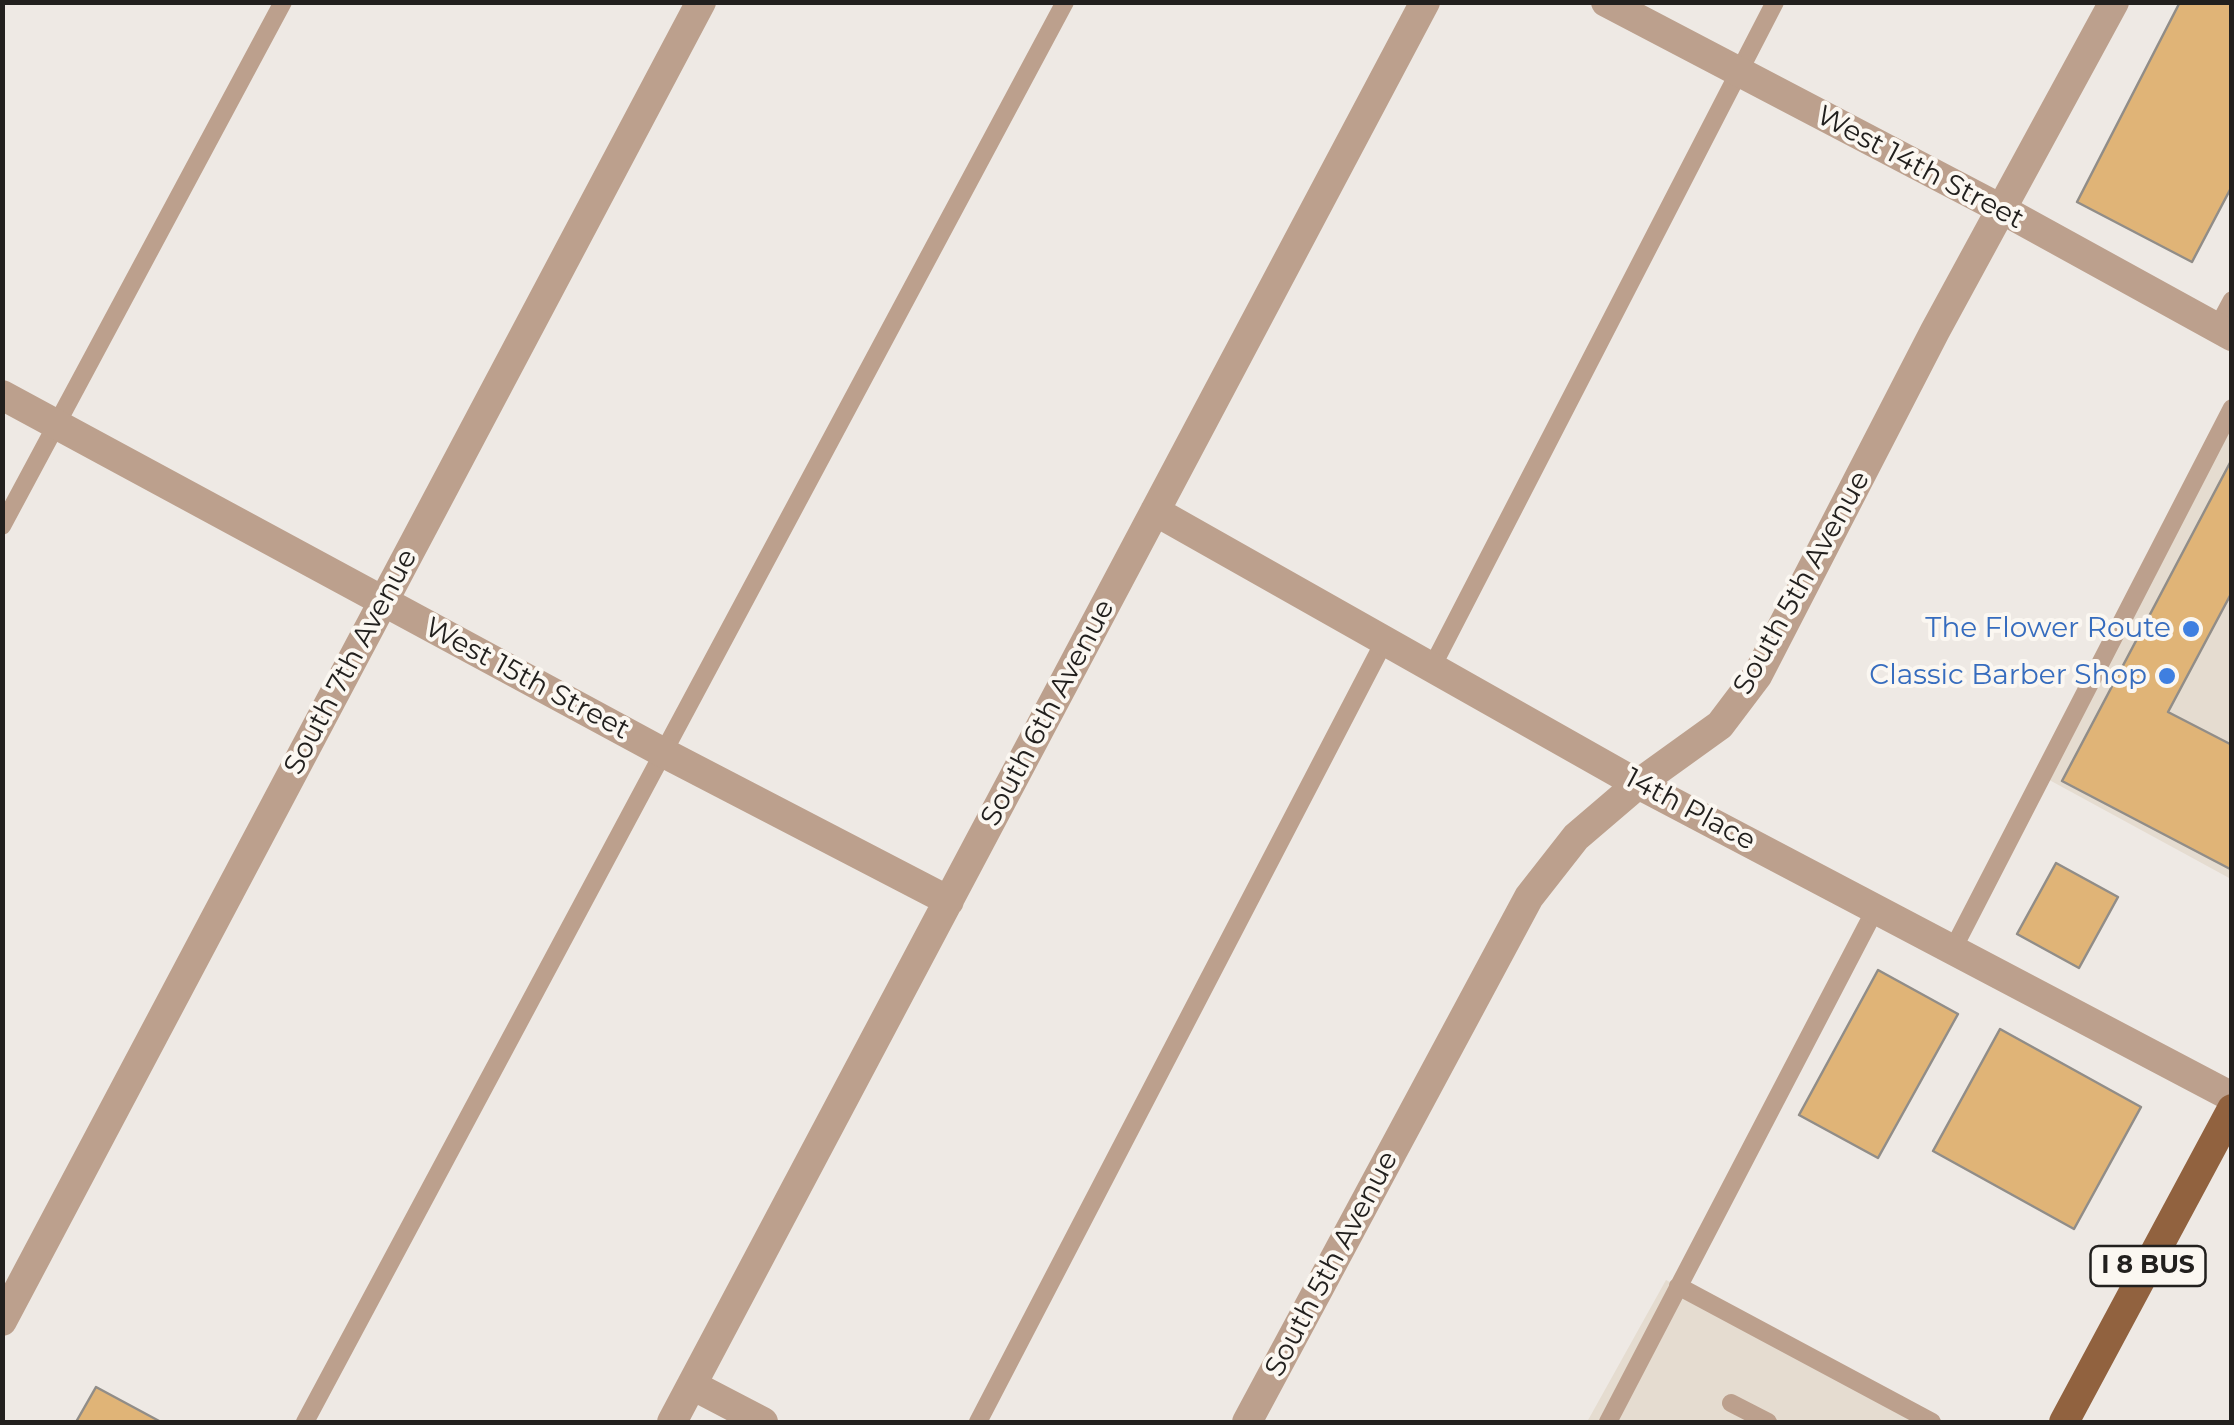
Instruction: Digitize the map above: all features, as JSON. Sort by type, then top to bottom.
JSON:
[{"type":"main road","name":"I 8 BUS","points":[[2064,1422],[2232,1108]]},
{"type":"street","name":"South 7th Avenue","points":[[2,1321],[701,2]]},
{"type":"street","name":"South 6th Avenue","points":[[672,1422],[1425,2]]},
{"type":"street","name":"West 14th Street","points":[[1606,2],[2003,210],[2224,332]]},
{"type":"street","name":"South 5th Avenue","points":[[1246,1422],[1529,898],[1576,836],[1638,784],[1720,725],[1758,676],[1935,331],[2114,2]]},
{"type":"street","name":"West 15th Street","points":[[2,396],[664,753],[949,900]]},
{"type":"street","name":"14th Place","points":[[1156,511],[1638,784],[2232,1097]]},
{"type":"street","points":[[692,1386],[763,1422]]},
{"type":"lane","points":[[2,526],[283,2]]},
{"type":"lane","points":[[305,1422],[1065,2]]},
{"type":"lane","points":[[1432,667],[1775,2]]},
{"type":"lane","points":[[2224,332],[2232,300]]},
{"type":"lane","points":[[1953,948],[2232,408]]},
{"type":"lane","points":[[978,1422],[1384,640]]},
{"type":"lane","points":[[1608,1422],[1876,908]]},
{"type":"lane","points":[[1678,1286],[1932,1422]]},
{"type":"lane","points":[[1731,1402],[1768,1422]]},
{"type":"shaded area","points":[[2231,408],[2231,879],[2042,776]]},
{"type":"shaded area","points":[[1666,1280],[1678,1286],[1932,1422],[1587,1422]]},
{"type":"building","points":[[2180,2],[2232,2],[2232,186],[2192,262],[2077,202]]},
{"type":"building","points":[[2232,459],[2232,592],[2168,712],[2232,745],[2232,870],[2062,781]]},
{"type":"building","points":[[2056,863],[2118,897],[2079,968],[2017,934]]},
{"type":"building","points":[[1878,970],[1958,1014],[1878,1158],[1799,1115]]},
{"type":"building","points":[[2000,1029],[2141,1107],[2074,1229],[1933,1151]]},
{"type":"building","points":[[96,1387],[161,1422],[76,1422]]},
{"type":"place","name":"The Flower Route","points":[[2191,629]]},
{"type":"place","name":"Classic Barber Shop","points":[[2167,676]]}]
